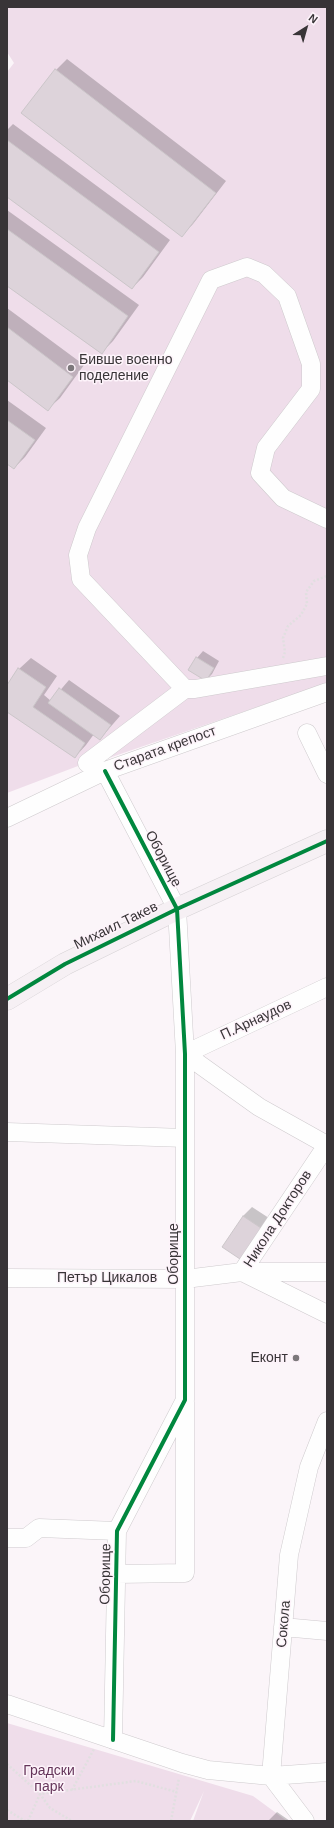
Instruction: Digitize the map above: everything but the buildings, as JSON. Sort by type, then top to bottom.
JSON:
[{"type":"main road","name":"Михаил Такев","points":[[7,999],[65,964],[177,909],[327,841]]},
{"type":"street","points":[[185,690],[81,579],[78,555],[87,528],[211,280],[248,267],[264,274],[287,296],[311,364],[311,389],[266,448],[260,473],[283,498],[327,519]]},
{"type":"street","points":[[87,763],[185,690],[327,666]]},
{"type":"street","name":"Старата крепост","points":[[7,818],[105,771],[327,692]]},
{"type":"street","points":[[307,733],[327,774]]},
{"type":"street","name":"Оборище","points":[[105,771],[177,909],[186,1054],[185,1400],[118,1531],[117,1574],[107,1738]]},
{"type":"street","name":"П.Арнаудов","points":[[186,1054],[327,987]]},
{"type":"street","points":[[186,1054],[259,1107],[327,1145]]},
{"type":"street","points":[[7,1132],[185,1138]]},
{"type":"street","name":"Никола Докторов","points":[[242,1272],[327,1145]]},
{"type":"street","points":[[242,1272],[327,1314]]},
{"type":"street","name":"Петър Цикалов","points":[[7,1278],[185,1279],[242,1272],[327,1272]]},
{"type":"street","points":[[117,1574],[185,1573],[185,1400]]},
{"type":"street","name":"Сокола","points":[[271,1776],[289,1555],[309,1466],[327,1421]]},
{"type":"street","points":[[7,1538],[26,1538],[39,1528],[118,1531]]},
{"type":"street","points":[[283,1627],[327,1631]]},
{"type":"street","points":[[7,1704],[182,1763],[208,1770],[271,1776],[327,1772]]},
{"type":"street","points":[[271,1776],[305,1821]]},
{"type":"path","points":[[282,662],[285,652],[283,638],[288,626],[301,615],[307,604],[306,592],[314,581],[327,576]]},
{"type":"path","points":[[71,1790],[107,1738]]},
{"type":"path","points":[[172,1821],[182,1763]]},
{"type":"path","points":[[7,1764],[40,1794],[50,1808],[72,1821]]},
{"type":"path","points":[[40,1794],[136,1781],[177,1792]]},
{"type":"path","points":[[7,1810],[27,1821],[40,1794]]},
{"type":"green space","points":[[7,7],[327,7],[327,657],[308,664],[327,674],[327,683],[100,761],[164,716],[143,723],[78,766],[7,793],[7,72],[14,63],[7,52]]},
{"type":"green space","name":"Градски парк","points":[[7,1723],[253,1796],[287,1821],[193,1821],[204,1791],[190,1821],[7,1821]]},
{"type":"cycle path","points":[[105,771],[177,909],[185,1054],[185,1400],[117,1531],[113,1740]]},
{"type":"cycle path","points":[[7,999],[65,964],[177,909],[327,841]]},
{"type":"place","name":"Бивше военно поделение","points":[[71,368]]},
{"type":"place","name":"Еконт","points":[[296,1358]]}]
